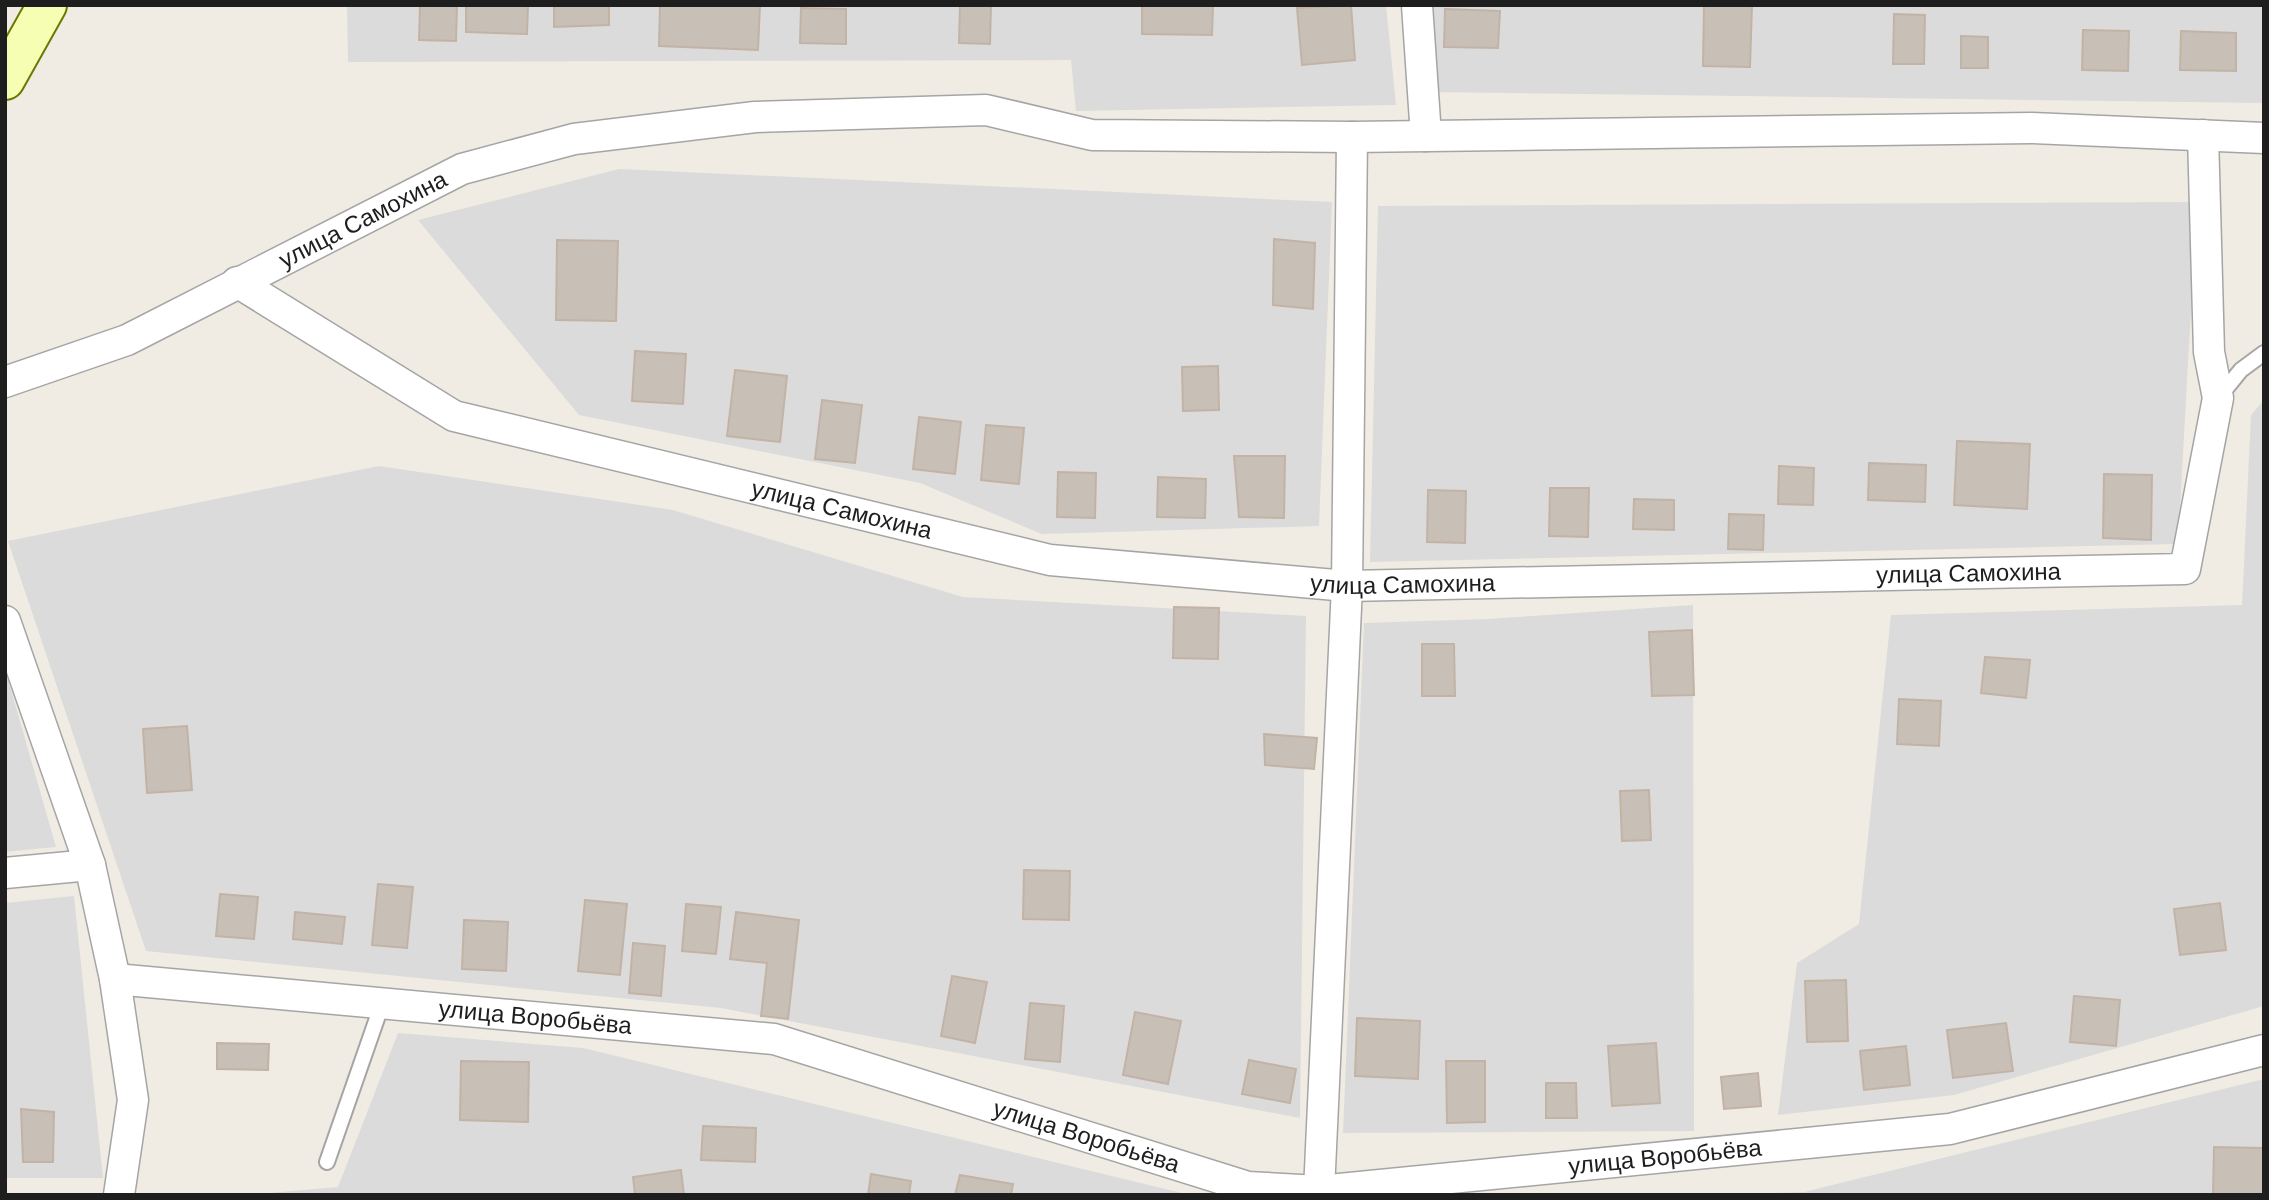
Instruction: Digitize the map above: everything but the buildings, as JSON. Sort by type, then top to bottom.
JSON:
[{"type":"street","points":[[5,80],[47,5]]},
{"type":"street","points":[[1417,5],[1426,136]]},
{"type":"street","name":"улица Самохина","points":[[5,382],[127,340],[462,169],[574,139],[755,117],[986,110],[1092,135],[1352,137],[2032,128],[2264,138]]},
{"type":"street","name":"улица Самохина","points":[[237,282],[454,415],[1050,560],[1347,586],[2185,569],[2218,398],[2209,352],[2203,135]]},
{"type":"street","points":[[1319,1191],[1347,586],[1352,137]]},
{"type":"street","points":[[5,621],[90,866],[115,979],[133,1100],[119,1195]]},
{"type":"street","points":[[5,873],[90,866]]},
{"type":"street","name":"улица Воробьёва","points":[[115,979],[774,1040],[1247,1191],[1319,1191],[1950,1129],[2264,1050]]},
{"type":"lane","points":[[2218,398],[2241,370],[2264,353]]},
{"type":"lane","points":[[327,1162],[382,1004]]},
{"type":"shaded area","points":[[347,5],[1386,5],[1396,105],[1076,111],[1071,60],[348,62]]},
{"type":"shaded area","points":[[1430,5],[2264,5],[2264,103],[1434,92]]},
{"type":"shaded area","points":[[619,169],[1332,202],[1319,526],[1042,534],[920,483],[579,415],[418,220]]},
{"type":"shaded area","points":[[2197,202],[2178,544],[1370,562],[1378,206]]},
{"type":"shaded area","points":[[2264,400],[2264,1006],[1954,1095],[1778,1115],[1797,963],[1859,924],[1891,615],[2242,605],[2251,415]]},
{"type":"shaded area","points":[[379,466],[673,510],[963,597],[1306,616],[1300,1118],[721,1008],[146,951],[8,541]]},
{"type":"shaded area","points":[[1693,605],[1694,1131],[1343,1133],[1364,623],[1488,619]]},
{"type":"shaded area","points":[[5,669],[56,847],[5,852]]},
{"type":"shaded area","points":[[74,896],[103,1178],[5,1178],[5,903]]},
{"type":"shaded area","points":[[398,1033],[583,1048],[1190,1195],[244,1195],[338,1187]]},
{"type":"shaded area","points":[[2264,1079],[2264,1195],[1710,1195],[1804,1192]]}]
